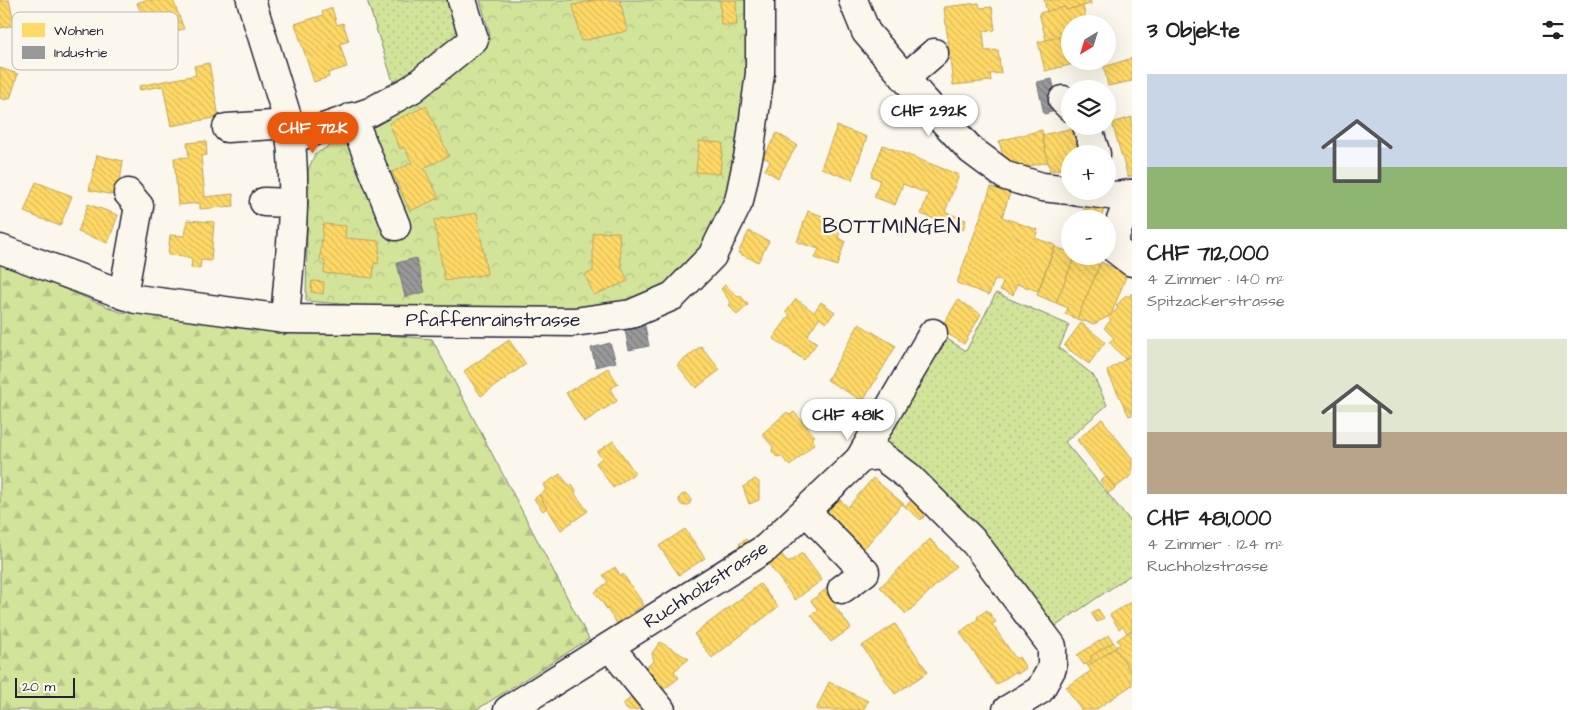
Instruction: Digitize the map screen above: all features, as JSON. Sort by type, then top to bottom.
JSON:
[{"type":"street","points":[[227,128],[290,132],[370,112],[412,89],[474,39],[462,0]]},
{"type":"street","name":"Pfaffenrainstrasse","points":[[0,249],[136,299],[285,319],[574,322],[631,314],[673,296],[712,256],[739,201],[750,148],[760,72],[760,0]]},
{"type":"street","points":[[853,0],[866,32],[971,150],[1006,176],[1042,187],[1061,189]]},
{"type":"street","points":[[256,2],[290,132],[294,188],[285,319]]},
{"type":"street","points":[[906,78],[934,54]]},
{"type":"street","points":[[352,117],[396,226]]},
{"type":"street","points":[[123,295],[139,206],[128,193]]},
{"type":"street","points":[[1120,194],[1111,246],[1132,262]]},
{"type":"street","points":[[264,202],[293,203]]},
{"type":"street","name":"Ruchholzstrasse","points":[[508,710],[766,548],[859,460],[932,333]]},
{"type":"street","points":[[859,460],[862,457],[880,455],[908,476],[975,543],[1052,646],[1052,668],[1040,690],[1007,710]]},
{"type":"street","points":[[806,511],[864,572],[842,588]]},
{"type":"street","points":[[610,647],[661,710]]},
{"type":"green space","points":[[367,0],[457,0],[467,37],[396,91]]},
{"type":"green space","points":[[480,0],[750,0],[750,58],[741,128],[728,197],[703,248],[668,287],[626,304],[578,311],[380,307],[306,301],[308,170],[315,154],[386,114],[490,35]]},
{"type":"green space","points":[[0,262],[120,312],[432,339],[589,639],[476,710],[0,710]]},
{"type":"green space","points":[[996,293],[1069,325],[1059,348],[1093,375],[1107,405],[1065,442],[1132,523],[1132,574],[1056,626],[997,555],[871,441],[941,335],[966,351]]},
{"type":"building: Wohnen","points":[[0,0],[9,0],[12,12],[12,26],[0,28]]},
{"type":"building: Wohnen","points":[[145,0],[173,0],[178,12],[140,12],[137,3]]},
{"type":"building: Wohnen","points":[[596,0],[620,0],[627,31],[581,41],[573,5]]},
{"type":"building: Wohnen","points":[[720,0],[736,0],[737,25],[721,25]]},
{"type":"building: Wohnen","points":[[1044,0],[1090,0],[1091,4],[1066,10],[1065,7],[1047,12]]},
{"type":"building: Wohnen","points":[[979,3],[980,8],[992,7],[995,30],[983,31],[985,51],[998,50],[1001,73],[990,74],[991,81],[953,85],[944,7]]},
{"type":"building: Wohnen","points":[[1083,6],[1085,15],[1061,15],[1061,36],[1046,40],[1039,13],[1065,7],[1066,10]]},
{"type":"building: Wohnen","points":[[332,8],[337,25],[343,23],[349,41],[340,44],[347,67],[328,73],[329,77],[314,82],[295,24],[323,15],[322,12]]},
{"type":"building: Wohnen","points":[[178,13],[184,29],[178,30]]},
{"type":"building: Wohnen","points":[[1061,36],[1061,67],[1045,71],[1038,42]]},
{"type":"building: Wohnen","points":[[1132,58],[1132,81],[1116,84],[1116,80],[1107,80],[1105,70],[1116,70],[1116,63]]},
{"type":"building: Wohnen","points":[[209,63],[219,117],[171,126],[163,86],[140,90],[139,86],[196,75],[194,66]]},
{"type":"building: Wohnen","points":[[0,68],[18,74],[10,99],[0,98]]},
{"type":"building: Wohnen","points":[[426,106],[449,156],[424,168],[439,198],[410,211],[392,172],[412,163],[404,147],[400,149],[389,123]]},
{"type":"building: Wohnen","points":[[1132,117],[1132,176],[1128,177],[1116,135],[1116,122]]},
{"type":"building: Wohnen","points":[[837,126],[867,137],[852,180],[821,168]]},
{"type":"building: Wohnen","points":[[1042,130],[1048,162],[1007,171],[999,141]]},
{"type":"building: Wohnen","points":[[1061,131],[1061,135],[1080,135],[1082,145],[1061,145],[1061,169],[1050,171],[1042,135]]},
{"type":"building: Wohnen","points":[[777,133],[797,145],[778,178],[765,170],[770,161],[763,157]]},
{"type":"building: Wohnen","points":[[206,141],[207,155],[201,156],[205,197],[233,194],[234,206],[200,209],[200,203],[178,205],[174,158],[189,157],[187,143]]},
{"type":"building: Wohnen","points":[[699,141],[723,143],[720,174],[696,172]]},
{"type":"building: Wohnen","points":[[883,145],[959,175],[945,212],[966,220],[963,230],[921,214],[928,194],[903,184],[895,205],[874,197],[880,180],[871,176]]},
{"type":"building: Wohnen","points":[[97,155],[123,161],[118,196],[89,190]]},
{"type":"building: Wohnen","points":[[36,182],[72,196],[60,226],[24,212]]},
{"type":"building: Wohnen","points":[[991,187],[1010,193],[1002,217],[1038,230],[1035,238],[1055,245],[1038,291],[1017,284],[1013,295],[1000,290],[1003,282],[995,279],[989,295],[957,283]]},
{"type":"building: Wohnen","points":[[1086,202],[1104,208],[1103,210],[1084,210]]},
{"type":"building: Wohnen","points":[[88,204],[118,215],[108,243],[78,232]]},
{"type":"building: Wohnen","points":[[808,211],[843,223],[838,238],[845,241],[837,266],[815,258],[819,249],[797,242]]},
{"type":"building: Wohnen","points":[[477,213],[487,274],[445,281],[434,220]]},
{"type":"building: Wohnen","points":[[187,220],[214,222],[211,261],[201,260],[200,268],[191,268],[192,259],[168,255],[170,235],[185,236]]},
{"type":"building: Wohnen","points":[[323,224],[346,226],[345,238],[380,241],[378,264],[374,263],[373,278],[324,273],[325,261],[320,260]]},
{"type":"building: Wohnen","points":[[749,231],[769,241],[758,262],[738,253]]},
{"type":"building: Wohnen","points":[[619,232],[621,266],[628,281],[594,295],[585,275],[593,271],[593,233]]},
{"type":"building: Wohnen","points":[[1055,247],[1061,249],[1061,265],[1071,265],[1056,303],[1037,295]]},
{"type":"building: Wohnen","points":[[1071,265],[1100,265],[1077,319],[1065,314],[1068,308],[1056,303]]},
{"type":"building: Wohnen","points":[[1100,265],[1108,265],[1127,274],[1111,315],[1094,324],[1077,319]]},
{"type":"building: Wohnen","points":[[312,281],[324,282],[323,294],[311,292]]},
{"type":"building: Wohnen","points":[[725,285],[738,297],[740,295],[748,305],[737,315],[729,305],[731,303],[721,289]]},
{"type":"building: Wohnen","points":[[1132,293],[1132,352],[1125,359],[1109,342],[1114,338],[1104,328],[1111,320],[1108,317],[1118,308],[1116,306],[1126,295],[1128,297]]},
{"type":"building: Wohnen","points":[[796,299],[814,312],[821,302],[835,312],[826,323],[819,318],[807,336],[817,343],[804,360],[773,338],[790,315],[786,312]]},
{"type":"building: Wohnen","points":[[958,300],[981,314],[964,344],[940,329]]},
{"type":"building: Wohnen","points":[[1081,323],[1105,342],[1089,364],[1064,346]]},
{"type":"building: Wohnen","points":[[859,324],[896,346],[863,401],[827,380]]},
{"type":"building: Wohnen","points":[[509,340],[526,364],[481,396],[464,371]]},
{"type":"building: Wohnen","points":[[701,346],[720,370],[696,388],[677,365]]},
{"type":"building: Wohnen","points":[[1132,355],[1132,415],[1129,416],[1107,371]]},
{"type":"building: Wohnen","points":[[608,368],[618,384],[610,389],[617,401],[584,422],[566,393]]},
{"type":"building: Wohnen","points":[[787,412],[790,415],[794,412],[815,436],[811,439],[815,443],[790,466],[781,456],[777,457],[772,452],[773,447],[762,434]]},
{"type":"building: Wohnen","points":[[1102,419],[1132,458],[1132,475],[1115,488],[1077,440]]},
{"type":"building: Wohnen","points":[[613,441],[635,473],[613,488],[596,463],[602,458],[597,452]]},
{"type":"building: Wohnen","points":[[560,474],[568,484],[572,485],[576,491],[575,494],[588,511],[561,530],[539,495],[546,490],[543,485]]},
{"type":"building: Wohnen","points":[[1106,477],[1115,488],[1109,493],[1100,481]]},
{"type":"building: Wohnen","points":[[873,478],[906,506],[915,496],[930,509],[921,520],[902,504],[862,551],[818,513],[833,494],[848,507]]},
{"type":"building: Wohnen","points":[[755,479],[759,482],[759,500],[749,504],[743,487]]},
{"type":"building: Wohnen","points":[[683,494],[687,494],[691,500],[687,506],[683,506],[679,502],[679,498]]},
{"type":"building: Wohnen","points":[[539,495],[547,508],[543,511],[534,499]]},
{"type":"building: Wohnen","points":[[685,529],[705,558],[679,575],[659,546]]},
{"type":"building: Wohnen","points":[[746,539],[750,545],[743,550],[739,544]]},
{"type":"building: Wohnen","points":[[930,539],[956,566],[906,614],[880,587]]},
{"type":"building: Wohnen","points":[[778,549],[788,563],[802,553],[822,580],[795,600],[765,559]]},
{"type":"building: Wohnen","points":[[615,567],[621,576],[623,574],[644,605],[618,625],[595,592],[608,582],[603,575]]},
{"type":"building: Wohnen","points":[[760,584],[778,607],[712,658],[694,634]]},
{"type":"building: Wohnen","points":[[832,584],[843,599],[834,605],[851,628],[831,642],[811,615],[818,610],[811,601]]},
{"type":"building: Wohnen","points":[[1132,601],[1132,630],[1127,633],[1123,626],[1119,629],[1110,615]]},
{"type":"building: Wohnen","points":[[1098,609],[1104,618],[1097,622],[1091,613]]},
{"type":"building: Wohnen","points":[[987,610],[996,622],[992,624],[1016,659],[1019,657],[1026,668],[1018,674],[1015,672],[996,685],[960,632]]},
{"type":"building: Wohnen","points":[[895,624],[928,672],[895,694],[862,646]]},
{"type":"building: Wohnen","points":[[1132,630],[1132,673],[1115,648],[1120,644],[1117,640]]},
{"type":"building: Wohnen","points":[[1109,635],[1113,642],[1090,657],[1092,660],[1084,665],[1077,655]]},
{"type":"building: Wohnen","points":[[660,642],[689,659],[674,671],[679,678],[656,695],[639,673],[654,661],[652,653]]},
{"type":"building: Wohnen","points":[[1113,642],[1117,647],[1088,666],[1086,664],[1092,660],[1090,657]]},
{"type":"building: Wohnen","points":[[1115,648],[1132,673],[1132,685],[1095,710],[1081,710],[1066,687],[1091,671],[1088,666]]},
{"type":"building: Wohnen","points":[[829,682],[868,701],[863,710],[816,710]]},
{"type":"building: Wohnen","points":[[637,693],[645,704],[637,710],[627,710],[623,704]]},
{"type":"building: Industrie","points":[[1052,79],[1060,110],[1044,114],[1037,82]]},
{"type":"building: Industrie","points":[[416,258],[425,292],[405,297],[397,263]]},
{"type":"building: Industrie","points":[[644,321],[649,346],[629,350],[624,325]]},
{"type":"building: Industrie","points":[[610,343],[616,362],[596,367],[591,348]]},
{"type":"district","name":"BOTTMINGEN","points":[[892,226]]}]
